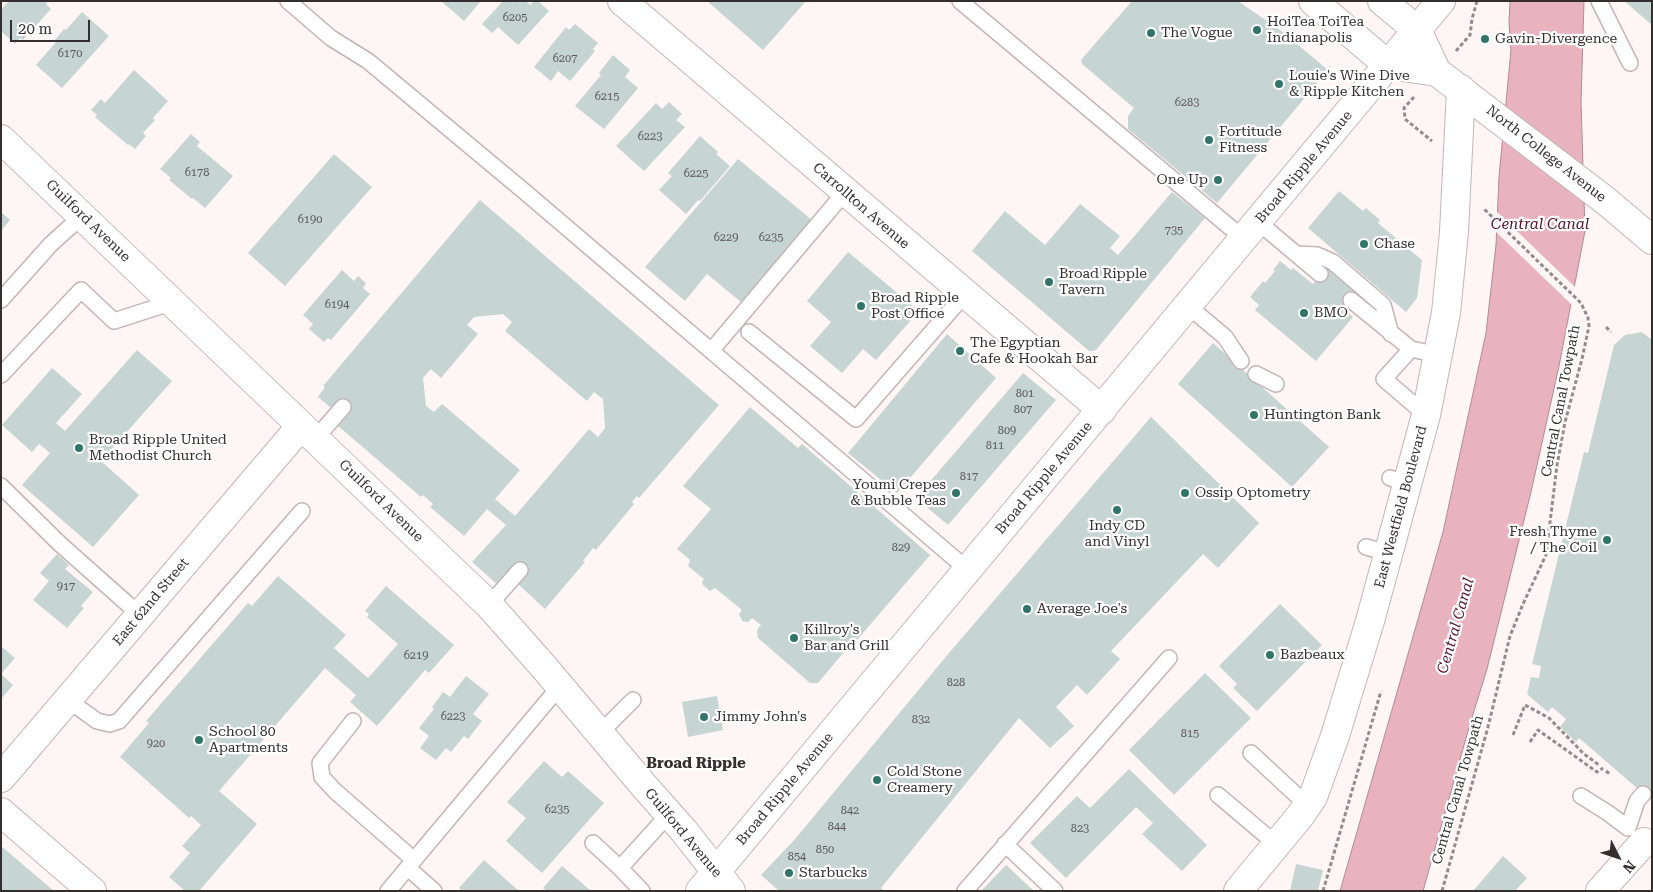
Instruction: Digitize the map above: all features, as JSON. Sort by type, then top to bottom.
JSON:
[{"type":"street","name":"Carrollton Avenue","points":[[622,1],[1102,410]]},
{"type":"street","points":[[1312,1],[1388,66],[1441,1]]},
{"type":"street","name":"North College Avenue","points":[[1382,1],[1417,30],[1437,72],[1606,201],[1652,240]]},
{"type":"street","name":"Broad Ripple Avenue","points":[[716,884],[968,570],[1388,66]]},
{"type":"street","name":"North College Avenue","points":[[1388,66],[1437,72]]},
{"type":"street","name":"East Westfield Boulevard","points":[[1238,891],[1313,797],[1335,736],[1370,621],[1378,550],[1399,481],[1426,415],[1439,355],[1446,313],[1470,96]]},
{"type":"street","name":"Guilford Avenue","points":[[1,139],[489,605],[669,814],[716,884]]},
{"type":"street","name":"East 62nd Street","points":[[1,778],[140,615],[309,432]]},
{"type":"street","points":[[1,812],[92,891]]},
{"type":"street","points":[[1600,891],[1641,840]]},
{"type":"lane","points":[[288,1],[331,38],[368,61],[968,570]]},
{"type":"lane","points":[[960,1],[1251,231],[1296,254],[1320,274]]},
{"type":"lane","points":[[1599,1],[1630,63]]},
{"type":"lane","points":[[711,351],[845,192]]},
{"type":"lane","points":[[1,300],[51,244],[82,216]]},
{"type":"lane","points":[[1296,254],[1317,255],[1333,262],[1383,305],[1392,334]]},
{"type":"lane","points":[[1,375],[81,290],[114,321],[173,302]]},
{"type":"lane","points":[[749,332],[856,419],[965,294]]},
{"type":"lane","points":[[1351,300],[1411,349],[1439,355]]},
{"type":"lane","points":[[1188,306],[1225,338],[1241,361]]},
{"type":"lane","points":[[1411,349],[1384,379],[1426,415]]},
{"type":"lane","points":[[1256,374],[1276,384]]},
{"type":"lane","points":[[309,432],[343,407]]},
{"type":"lane","points":[[1,486],[60,544],[140,615]]},
{"type":"lane","points":[[68,700],[97,721],[110,724],[119,721],[302,511]]},
{"type":"lane","points":[[489,605],[520,570]]},
{"type":"lane","points":[[965,891],[1169,658]]},
{"type":"lane","points":[[388,891],[560,686]]},
{"type":"lane","points":[[600,733],[633,700]]},
{"type":"lane","points":[[353,721],[320,763],[322,777],[411,864],[434,891]]},
{"type":"lane","points":[[1251,753],[1307,805]]},
{"type":"lane","points":[[1641,840],[1637,801],[1643,794]]},
{"type":"lane","points":[[1218,795],[1276,844]]},
{"type":"lane","points":[[1581,796],[1602,808],[1641,840]]},
{"type":"lane","points":[[620,868],[669,814]]},
{"type":"lane","points":[[593,843],[642,891]]},
{"type":"lane","points":[[1005,844],[1056,891]]},
{"type":"path","points":[[1470,35],[1477,1]]},
{"type":"path","points":[[1404,108],[1404,119],[1439,147]]},
{"type":"path","name":"Central Canal Towpath","points":[[1442,891],[1488,726],[1510,636],[1546,555],[1557,466],[1565,422],[1589,326],[1582,303],[1485,212]]},
{"type":"path","points":[[1606,327],[1611,332]]},
{"type":"path","points":[[1323,891],[1381,691]]},
{"type":"path","points":[[1513,735],[1525,705],[1550,718],[1584,754],[1601,766],[1597,772],[1538,730],[1530,742]]},
{"type":"path","points":[[1606,771],[1611,775]]},
{"type":"water","name":"Central Canal","points":[[1510,1],[1584,1],[1581,102],[1585,231],[1559,366],[1531,492],[1487,669],[1423,891],[1340,891],[1443,532],[1486,333],[1496,245],[1499,177],[1511,50]]},
{"type":"pier","points":[[1495,210],[1576,288],[1573,306],[1494,230]]},
{"type":"building","points":[[9,1],[48,1],[46,4],[51,9],[23,40],[20,38],[15,44],[1,31],[1,10]]},
{"type":"building","points":[[441,1],[481,1],[464,21]]},
{"type":"building","points":[[503,1],[518,1],[520,3],[527,1],[530,5],[534,1],[538,1],[549,11],[518,45],[498,27],[492,33],[482,24]]},
{"type":"building","points":[[707,1],[806,1],[763,50]]},
{"type":"building","points":[[1132,1],[1238,1],[1284,33],[1328,70],[1217,203],[1128,129],[1128,116],[1134,108],[1082,64],[1081,60]]},
{"type":"building","points":[[1624,1],[1652,1],[1652,25]]},
{"type":"building","points":[[82,12],[109,36],[62,88],[36,65],[56,42],[54,41],[64,29],[66,30]]},
{"type":"building","points":[[575,24],[598,43],[593,49],[595,51],[570,81],[558,71],[551,81],[534,67],[566,27],[569,30]]},
{"type":"building","points":[[613,55],[630,70],[625,77],[638,88],[604,129],[575,106],[601,75],[599,73]]},
{"type":"building","points":[[134,70],[168,101],[153,118],[155,120],[143,133],[146,136],[135,149],[95,117],[97,115],[91,110],[101,99],[105,103]]},
{"type":"building","points":[[669,102],[682,114],[676,120],[685,127],[644,171],[616,146],[656,103],[662,109]]},
{"type":"building","points":[[191,134],[200,142],[197,146],[233,176],[205,208],[169,180],[171,178],[160,169]]},
{"type":"building","points":[[700,136],[730,166],[700,201],[698,200],[686,214],[659,190],[672,176],[668,173]]},
{"type":"building","points":[[334,154],[372,187],[285,286],[248,253]]},
{"type":"building","points":[[738,159],[812,220],[742,303],[707,274],[685,301],[645,267]]},
{"type":"building","name":"Chase","points":[[1339,191],[1363,211],[1366,208],[1380,220],[1378,223],[1422,260],[1417,298],[1406,312],[1308,228]]},
{"type":"building","points":[[1172,192],[1205,218],[1096,350],[1093,351],[1089,351],[972,251],[1005,211],[1045,245],[1080,204],[1120,236],[1110,248],[1118,255]]},
{"type":"building","points":[[480,200],[719,405],[639,498],[637,496],[632,502],[634,504],[596,550],[593,548],[583,561],[585,562],[545,609],[518,584],[508,594],[472,562],[506,525],[487,509],[464,536],[430,507],[433,504],[423,495],[421,497],[337,425],[343,418],[318,397],[325,387],[323,386]],"holes":[[[503,314],[512,322],[505,331],[587,401],[594,392],[603,399],[605,428],[598,437],[589,429],[515,516],[495,499],[520,470],[442,404],[434,412],[426,406],[423,378],[431,369],[441,378],[478,334],[467,325],[474,317]]]},
{"type":"building","points":[[1,212],[10,220],[1,231]]},
{"type":"building","points":[[848,252],[919,311],[876,360],[863,349],[842,373],[810,346],[831,322],[807,301]]},
{"type":"building","name":"BMO","points":[[1280,261],[1291,270],[1293,268],[1313,284],[1328,266],[1358,291],[1343,308],[1353,317],[1316,361],[1255,310],[1259,305],[1250,297],[1263,281],[1265,283],[1275,271],[1273,270]]},
{"type":"building","points":[[342,270],[354,281],[358,276],[366,283],[363,288],[370,294],[331,340],[328,338],[324,342],[309,329],[313,324],[303,315]]},
{"type":"building","name":"Fresh Thyme / The Coil","points":[[1642,332],[1652,340],[1652,801],[1579,738],[1576,742],[1560,727],[1566,719],[1552,707],[1548,712],[1527,694],[1531,677],[1539,678],[1541,666],[1532,664],[1584,452],[1588,453],[1614,345],[1625,335]]},
{"type":"building","points":[[947,334],[996,378],[897,493],[848,453]]},
{"type":"building","name":"Huntington Bank","points":[[1213,343],[1329,447],[1292,487],[1178,384]]},
{"type":"building","name":"Broad Ripple United Methodist Church","points":[[137,350],[172,381],[101,461],[139,495],[93,547],[22,485],[50,453],[39,444],[32,452],[2,425],[52,368],[82,394],[56,423],[65,431]]},
{"type":"building","points":[[1023,373],[1056,400],[948,525],[916,498]]},
{"type":"building","points":[[750,407],[798,448],[802,444],[930,555],[818,683],[810,683],[758,638],[757,630],[761,625],[752,618],[748,622],[742,621],[739,614],[742,610],[715,588],[710,591],[703,585],[704,579],[688,566],[690,560],[677,549],[711,509],[683,486]]},
{"type":"building","points":[[1151,417],[1259,523],[1218,568],[1203,554],[1111,651],[1120,659],[1087,695],[1077,685],[1056,707],[1074,726],[1050,748],[1019,718],[881,888],[884,891],[779,891],[761,875],[796,838],[949,653]]},
{"type":"building","points":[[57,554],[69,565],[65,569],[93,592],[81,606],[84,608],[67,628],[33,600],[49,581],[40,573]]},
{"type":"building","name":"School 80 Apartments","points":[[278,576],[346,635],[334,648],[368,678],[398,644],[367,617],[369,614],[365,611],[386,586],[454,645],[429,673],[425,670],[377,726],[350,702],[356,695],[325,668],[219,791],[257,824],[199,891],[185,891],[169,877],[190,853],[182,846],[201,825],[191,816],[189,818],[120,757],[149,723],[146,721],[248,603],[252,606]]},
{"type":"building","name":"Bazbeaux","points":[[1280,604],[1322,645],[1257,711],[1233,688],[1237,684],[1219,666]]},
{"type":"building","points":[[1,646],[15,658],[1,674]]},
{"type":"building","points":[[1205,673],[1251,718],[1174,795],[1129,750]]},
{"type":"building","points":[[1,674],[13,685],[1,699]]},
{"type":"building","points":[[466,676],[489,694],[473,714],[482,721],[468,739],[464,736],[451,752],[446,748],[436,760],[420,748],[429,736],[419,728],[434,709],[432,707],[443,692],[450,697]]},
{"type":"building","points":[[717,696],[723,730],[688,737],[682,702]]},
{"type":"building","points":[[544,761],[562,777],[568,771],[604,803],[542,873],[506,841],[526,818],[507,802]]},
{"type":"building","points":[[1129,769],[1207,845],[1182,871],[1142,834],[1153,823],[1136,807],[1066,878],[1030,843],[1077,796],[1090,808]]},
{"type":"building","points":[[1,846],[54,891],[1,891]]},
{"type":"building","points":[[1503,856],[1527,878],[1515,891],[1473,891]]},
{"type":"building","points":[[484,860],[519,891],[462,891],[459,888]]},
{"type":"building","points":[[1296,864],[1323,870],[1318,891],[1290,891]]},
{"type":"building","points":[[1006,865],[1034,891],[981,891]]},
{"type":"building","points":[[562,866],[591,891],[547,891],[543,888]]},
{"type":"place","name":"HoiTea ToiTea Indianapolis","points":[[1257,30]]},
{"type":"place","name":"The Vogue","points":[[1151,33]]},
{"type":"place","name":"Gavin-Divergence","points":[[1485,39]]},
{"type":"place","name":"Louie's Wine Dive & Ripple Kitchen","points":[[1279,84]]},
{"type":"place","name":"Fortitude Fitness","points":[[1209,140]]},
{"type":"place","name":"One Up","points":[[1218,180]]},
{"type":"place","name":"Chase","points":[[1364,244]]},
{"type":"place","name":"Broad Ripple Tavern","points":[[1049,282]]},
{"type":"place","name":"Broad Ripple Post Office","points":[[861,306]]},
{"type":"place","name":"BMO","points":[[1304,313]]},
{"type":"place","name":"The Egyptian Cafe & Hookah Bar","points":[[960,351]]},
{"type":"place","name":"Huntington Bank","points":[[1254,415]]},
{"type":"place","name":"Broad Ripple United Methodist Church","points":[[79,448]]},
{"type":"place","name":"Youmi Crepes & Bubble Teas","points":[[956,493]]},
{"type":"place","name":"Ossip Optometry","points":[[1185,493]]},
{"type":"place","name":"Indy CD and Vinyl","points":[[1117,510]]},
{"type":"place","name":"Fresh Thyme / The Coil","points":[[1607,540]]},
{"type":"place","name":"Average Joe's","points":[[1027,609]]},
{"type":"place","name":"Killroy's Bar and Grill","points":[[794,638]]},
{"type":"place","name":"Bazbeaux","points":[[1270,655]]},
{"type":"place","name":"Jimmy John's","points":[[704,717]]},
{"type":"place","name":"School 80 Apartments","points":[[199,740]]},
{"type":"place","name":"Cold Stone Creamery","points":[[877,780]]},
{"type":"place","name":"Starbucks","points":[[789,873]]},
{"type":"district","name":"Broad Ripple","points":[[696,764]]}]
